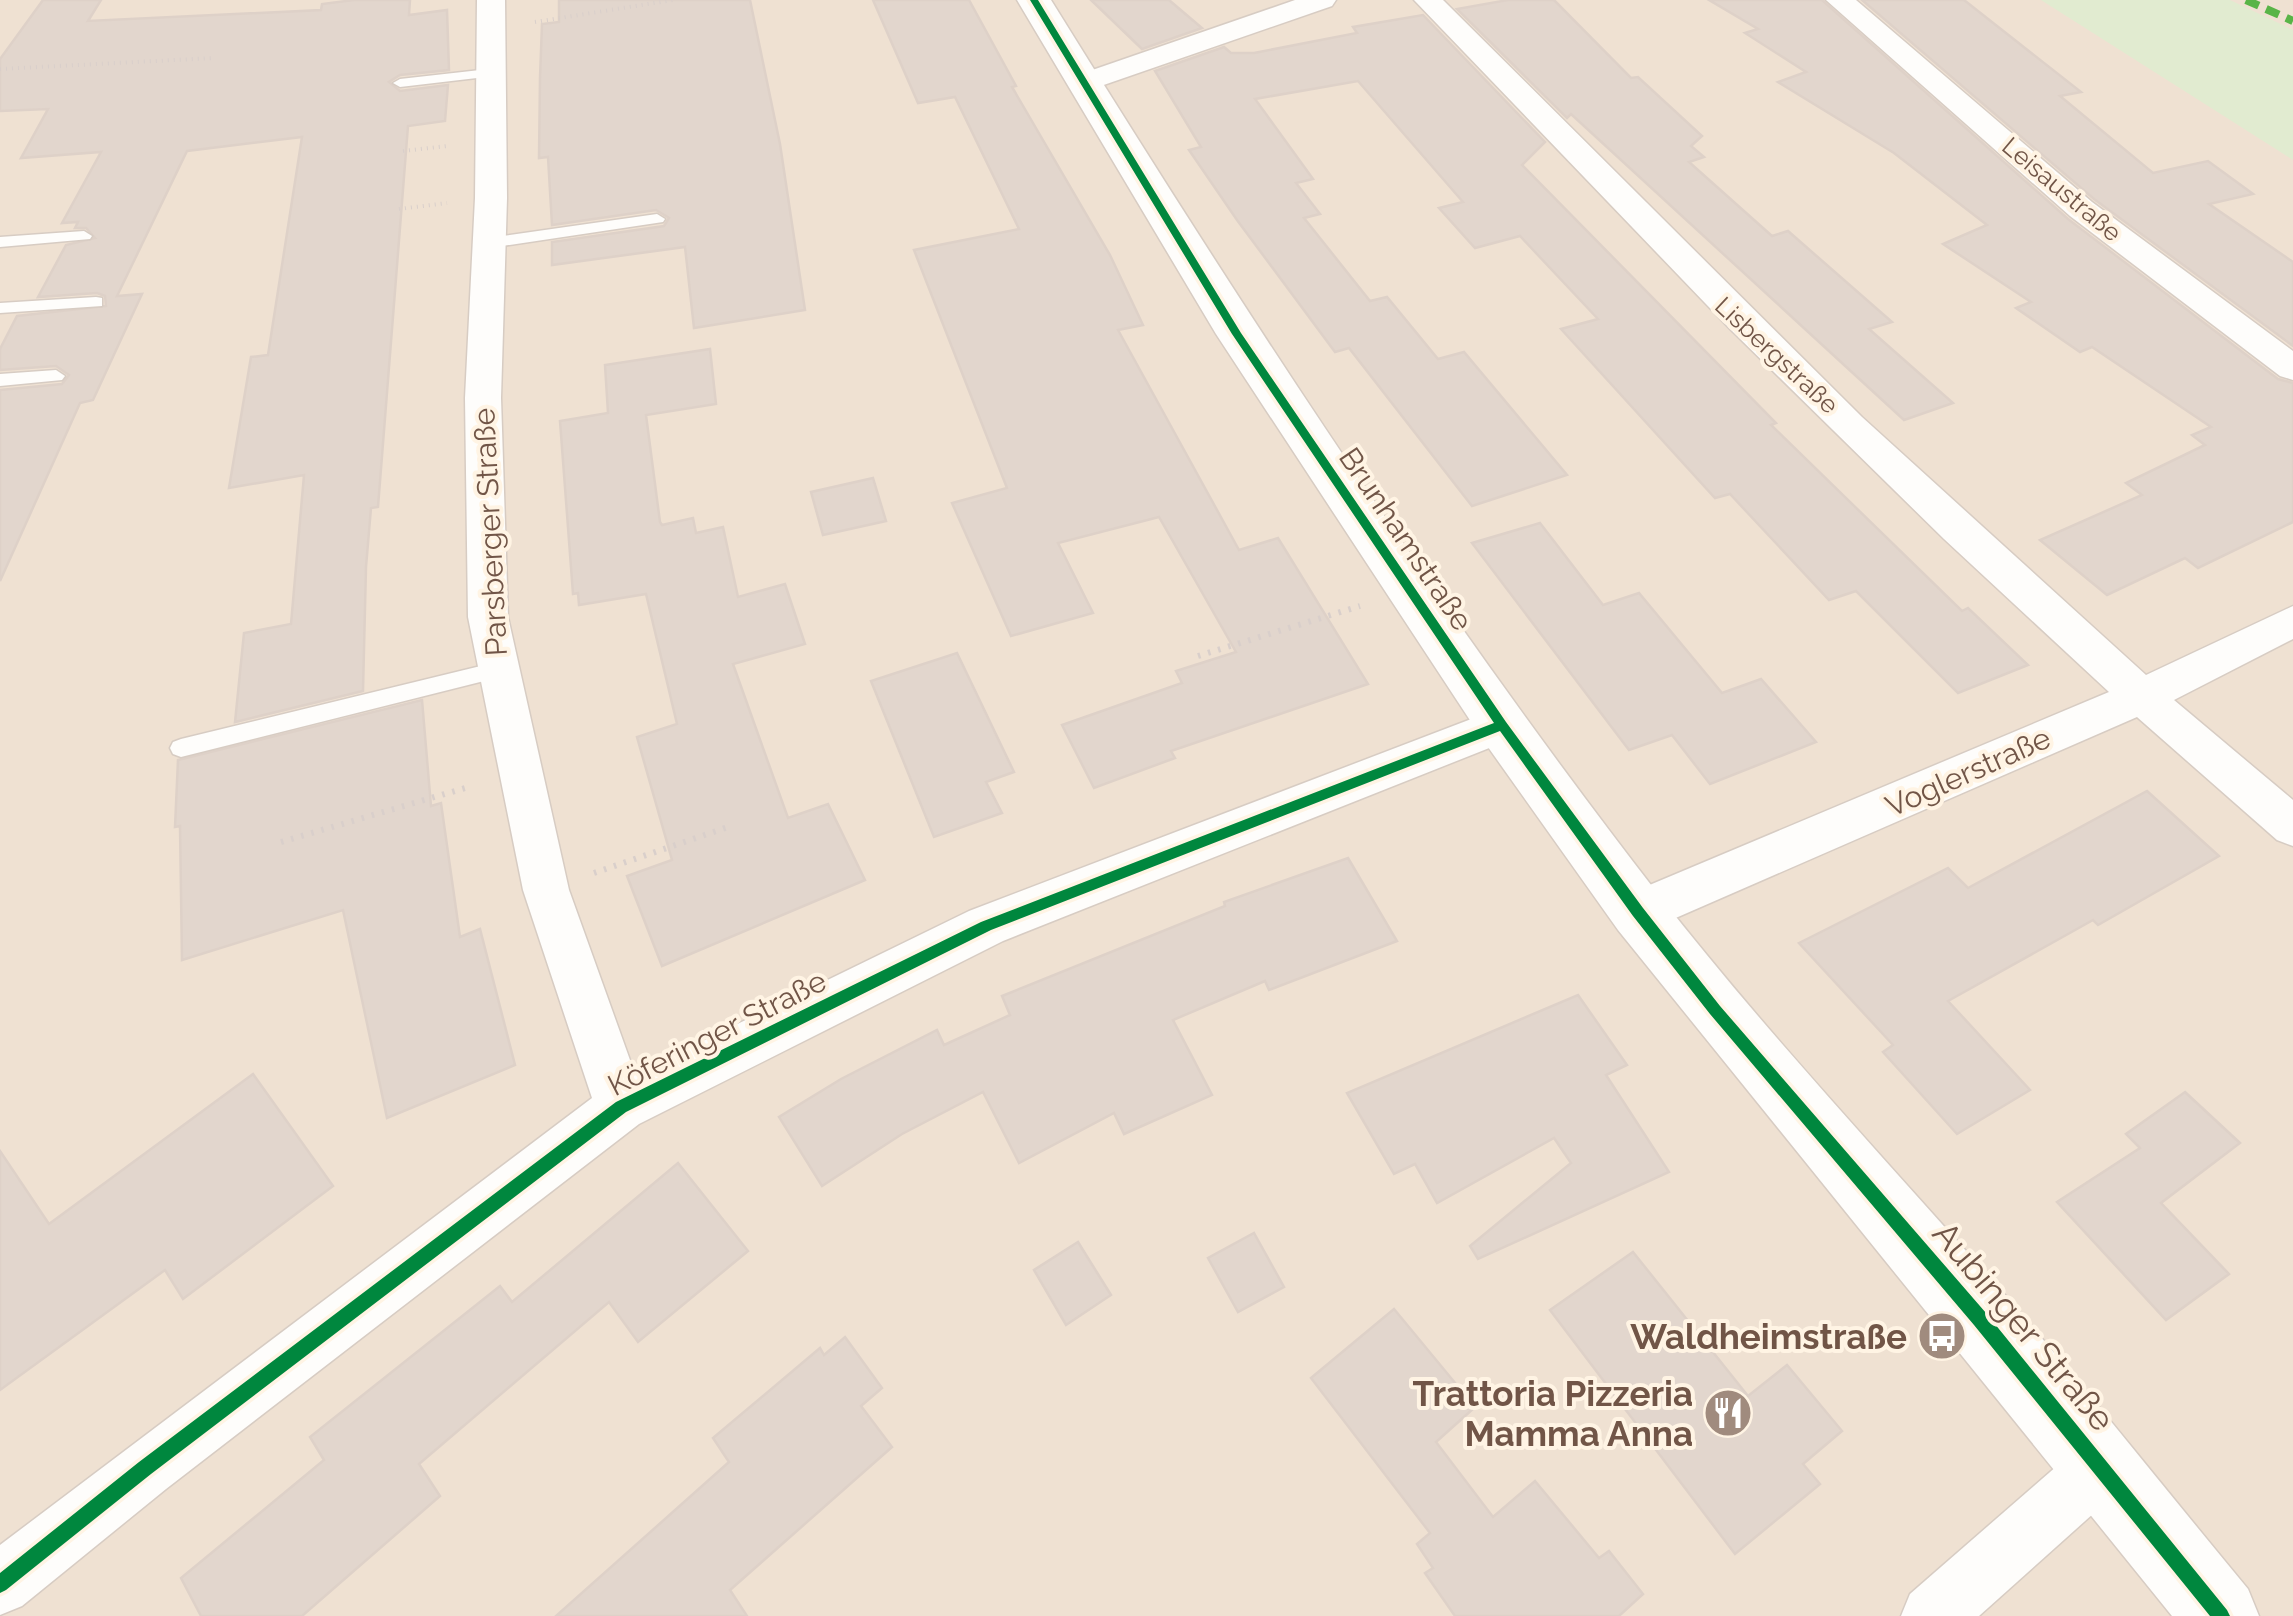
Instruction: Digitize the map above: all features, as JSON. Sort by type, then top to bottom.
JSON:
[{"type":"street","name":"Brunhamstraße","points":[[1034,0],[1237,334],[1502,725],[1638,912],[1715,1010],[1777,1078]]},
{"type":"street","points":[[1085,82],[1322,0]]},
{"type":"street","name":"Lisbergstraße","points":[[1428,0],[1674,257],[2138,698],[2293,827]]},
{"type":"street","name":"Leisaustraße","points":[[1840,0],[2082,209],[2293,368]]},
{"type":"street","name":"Parsberger Straße","points":[[490,14],[489,243],[483,398],[488,617],[546,890],[620,1107]]},
{"type":"street","name":"Voglerstraße","points":[[1638,912],[2138,698],[2293,621]]},
{"type":"street","name":"Köferinger Straße","points":[[0,1584],[144,1468],[620,1107],[986,926],[1502,725]]},
{"type":"street","name":"Aubinger Straße","points":[[1777,1078],[2102,1466],[2221,1616]]},
{"type":"street","points":[[1932,1616],[2102,1466]]},
{"type":"lane","points":[[400,83],[489,73]]},
{"type":"lane","points":[[489,243],[657,220]]},
{"type":"lane","points":[[0,242],[84,236]]},
{"type":"lane","points":[[0,308],[96,302]]},
{"type":"lane","points":[[0,380],[56,376]]},
{"type":"lane","points":[[181,748],[497,670]]},
{"type":"path","points":[[490,14],[594,16],[594,10],[673,0]]},
{"type":"path","points":[[0,70],[214,58]]},
{"type":"path","points":[[403,151],[455,144]]},
{"type":"path","points":[[1198,656],[1375,602]]},
{"type":"path","points":[[281,842],[519,772]]},
{"type":"path","points":[[546,890],[728,827]]},
{"type":"shaded area","points":[[0,0],[2293,0],[2293,1616],[0,1616]]},
{"type":"green space","points":[[2041,0],[2230,0],[2293,30],[2293,160]]},
{"type":"building","points":[[43,0],[101,0],[88,21],[321,10],[322,4],[354,0],[410,0],[409,15],[447,10],[449,70],[400,75],[389,82],[400,91],[448,85],[445,121],[408,126],[378,507],[371,508],[366,567],[363,691],[235,722],[244,633],[291,624],[304,475],[229,488],[251,357],[268,355],[302,137],[187,151],[117,296],[142,294],[93,400],[80,403],[0,581],[0,390],[62,384],[69,375],[56,366],[0,370],[0,349],[17,316],[106,306],[105,296],[97,293],[38,297],[66,245],[95,238],[86,228],[75,228],[78,222],[62,223],[101,152],[21,158],[48,109],[0,111],[0,59]]},
{"type":"building","points":[[559,0],[750,0],[780,144],[805,310],[694,328],[685,247],[552,265],[552,242],[664,226],[669,218],[656,210],[552,225],[548,157],[539,158],[540,78],[542,24],[559,22]]},
{"type":"building","points":[[873,0],[969,0],[1016,86],[1012,87],[1110,255],[1143,325],[1118,330],[1239,550],[1278,538],[1368,684],[1171,751],[1175,758],[1094,788],[1062,725],[1182,683],[1176,671],[1236,652],[1159,517],[1058,543],[1093,613],[1011,636],[952,503],[1007,488],[914,250],[1019,229],[955,97],[918,103]]},
{"type":"building","points":[[1091,0],[1169,0],[1202,28],[1142,49]]},
{"type":"building","points":[[1508,0],[1554,0],[1631,78],[1638,77],[1702,136],[1691,146],[1704,157],[1689,162],[1772,236],[1788,231],[1892,322],[1869,329],[1953,403],[1904,420],[1571,114],[1567,118],[1457,9]]},
{"type":"building","points":[[1709,0],[1822,0],[2068,219],[2278,379],[2293,383],[2293,522],[2198,568],[2185,558],[2107,595],[2040,540],[2142,495],[2126,483],[2205,445],[2192,435],[2211,427],[2092,347],[2080,352],[2016,308],[2031,302],[1943,244],[1987,225],[1894,153],[1778,82],[1806,72],[1745,33],[1758,29]]},
{"type":"building","points":[[1862,0],[1964,0],[2081,92],[2060,96],[2153,173],[2208,161],[2253,194],[2209,204],[2293,262],[2293,346],[2094,199]]},
{"type":"building","points":[[1423,15],[1545,142],[1522,165],[1776,423],[1771,425],[1962,611],[1968,608],[2028,665],[1958,693],[1856,591],[1829,600],[1730,494],[1715,498],[1561,329],[1598,319],[1520,236],[1475,248],[1439,208],[1463,202],[1358,81],[1255,99],[1313,179],[1296,183],[1320,214],[1304,218],[1370,301],[1387,297],[1438,359],[1464,352],[1567,475],[1472,506],[1349,348],[1335,352],[1237,220],[1189,150],[1201,147],[1155,71],[1224,47],[1231,53],[1254,53],[1357,33],[1353,27]]},
{"type":"building","points":[[710,349],[716,404],[646,415],[660,522],[662,525],[693,518],[696,533],[723,527],[738,597],[785,584],[805,644],[733,664],[788,818],[828,804],[865,880],[662,966],[627,876],[672,860],[637,737],[677,724],[646,594],[579,605],[578,593],[573,594],[560,421],[608,413],[605,365]]},
{"type":"building","points":[[873,478],[886,521],[823,535],[811,492]]},
{"type":"building","points":[[1540,523],[1603,605],[1639,593],[1722,693],[1761,679],[1816,742],[1710,784],[1672,735],[1629,750],[1472,543]]},
{"type":"building","points":[[957,653],[1014,772],[986,782],[1002,813],[934,837],[871,681]]},
{"type":"building","points":[[422,700],[431,806],[441,803],[460,937],[480,929],[515,1065],[387,1118],[343,910],[182,960],[180,826],[175,827],[178,760]]},
{"type":"building","points":[[2147,791],[2219,856],[2098,925],[2093,920],[1948,1001],[2030,1090],[1957,1134],[1883,1052],[1893,1045],[1799,943],[1948,868],[1968,888]]},
{"type":"building","points":[[1348,858],[1397,941],[1269,990],[1265,981],[1173,1020],[1212,1095],[1124,1134],[1114,1113],[1019,1163],[983,1092],[902,1134],[822,1186],[779,1117],[841,1079],[937,1030],[944,1045],[1010,1015],[1002,996],[1225,906],[1224,902]]},
{"type":"building","points":[[1578,995],[1627,1065],[1606,1075],[1669,1172],[1478,1259],[1470,1246],[1571,1163],[1554,1138],[1437,1203],[1415,1164],[1394,1174],[1347,1093]]},
{"type":"building","points":[[253,1074],[333,1186],[183,1299],[165,1270],[0,1390],[0,1151],[49,1224]]},
{"type":"building","points":[[2185,1092],[2240,1143],[2161,1203],[2229,1274],[2166,1320],[2057,1202],[2140,1148],[2126,1134]]},
{"type":"building","points":[[678,1163],[748,1251],[638,1342],[609,1302],[419,1464],[440,1496],[302,1616],[201,1616],[181,1578],[324,1460],[310,1437],[500,1286],[512,1302]]},
{"type":"building","points":[[1254,1233],[1284,1287],[1238,1312],[1208,1258]]},
{"type":"building","points":[[1078,1242],[1111,1295],[1066,1325],[1034,1270]]},
{"type":"building","name":"Trattoria Pizzeria Mamma Anna","points":[[1633,1252],[1748,1396],[1787,1365],[1842,1431],[1803,1464],[1820,1484],[1735,1554],[1550,1310]]},
{"type":"building","points":[[1394,1309],[1475,1407],[1436,1442],[1493,1517],[1535,1481],[1599,1558],[1609,1551],[1643,1594],[1619,1616],[1455,1616],[1425,1573],[1433,1568],[1417,1544],[1430,1533],[1311,1378]]},
{"type":"building","points":[[845,1337],[882,1388],[861,1406],[892,1447],[730,1590],[747,1616],[556,1616],[729,1462],[713,1438],[820,1348],[824,1355]]},
{"type":"marked path","points":[[2246,0],[2293,21]]},
{"type":"cycle path","points":[[1034,0],[1237,334],[1502,725],[1638,912],[1715,1010],[1980,1319],[2221,1616]]},
{"type":"cycle path","points":[[0,1584],[145,1468],[621,1107],[986,926],[1502,725]]},
{"type":"place","name":"Waldheimstraße","points":[[1942,1336]]},
{"type":"place","name":"Trattoria Pizzeria Mamma Anna","points":[[1728,1413]]}]
